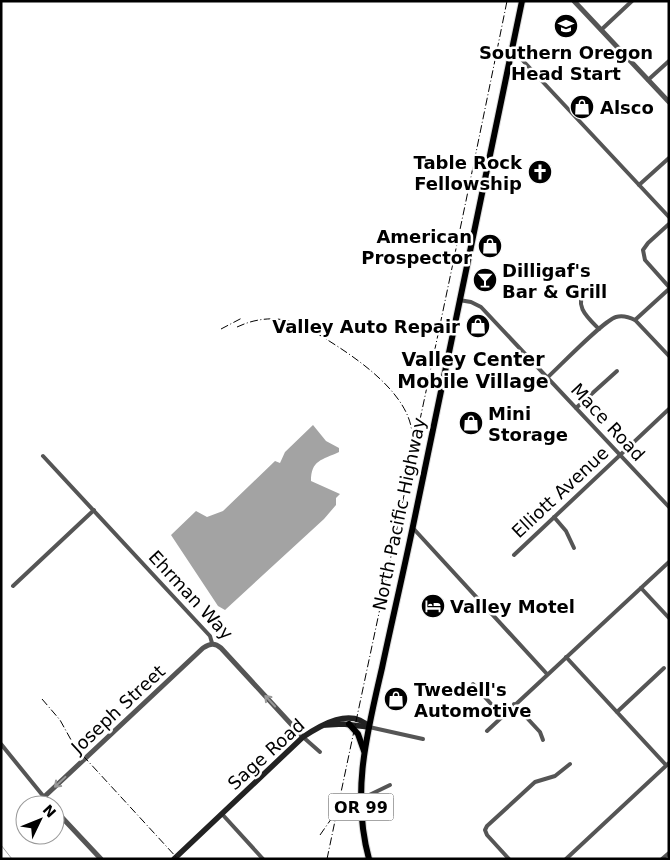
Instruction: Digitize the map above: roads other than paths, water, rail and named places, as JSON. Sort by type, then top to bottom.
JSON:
[{"type":"main road","name":"North Pacific Highway","points":[[369,859],[362,829],[360,799],[364,754],[522,1]]},
{"type":"main road","name":"Sage Road","points":[[174,859],[303,737],[332,720],[363,720],[369,727]]},
{"type":"main road","points":[[349,724],[358,734],[364,754]]},
{"type":"main road","points":[[324,725],[349,724],[369,727]]},
{"type":"street","points":[[574,1],[669,102]]},
{"type":"street","points":[[601,30],[632,1]]},
{"type":"street","points":[[513,50],[669,217]]},
{"type":"street","points":[[648,80],[669,61]]},
{"type":"street","points":[[639,185],[669,158]]},
{"type":"street","points":[[635,320],[669,288],[644,260],[643,250],[669,224]]},
{"type":"street","points":[[586,289],[581,298],[582,309],[599,329]]},
{"type":"street","name":"Mace Road","points":[[459,300],[471,302],[481,307],[669,507]]},
{"type":"street","points":[[548,377],[599,329],[618,316],[635,320],[669,356]]},
{"type":"street","points":[[576,408],[616,371]]},
{"type":"street","name":"Elliott Avenue","points":[[514,554],[669,409]]},
{"type":"street","name":"Ehrman Way","points":[[44,456],[210,636],[212,643],[221,648],[303,737],[320,752]]},
{"type":"street","points":[[13,586],[94,510]]},
{"type":"street","points":[[554,517],[566,531],[574,548]]},
{"type":"street","points":[[412,527],[547,674]]},
{"type":"street","points":[[487,731],[669,562]]},
{"type":"street","points":[[641,588],[669,618]]},
{"type":"street","name":"Joseph Street","points":[[46,795],[203,648],[212,643]]},
{"type":"street","points":[[566,657],[667,764],[566,859]]},
{"type":"street","points":[[617,712],[664,668]]},
{"type":"street","points":[[473,684],[502,716]]},
{"type":"street","points":[[514,704],[540,732],[543,740]]},
{"type":"street","name":"Sage Road","points":[[369,727],[423,739]]},
{"type":"street","points":[[1,744],[42,795]]},
{"type":"street","points":[[509,859],[489,838],[485,830],[487,826],[535,782],[555,776],[570,764]]},
{"type":"street","points":[[360,799],[390,785]]},
{"type":"street","points":[[222,814],[263,859]]},
{"type":"street","points":[[65,821],[101,859]]},
{"type":"street","points":[[662,859],[669,853]]},
{"type":"waterway","points":[[1,845],[12,859]]},
{"type":"railway","points":[[327,859],[507,1]]},
{"type":"railway","points":[[221,329],[242,318]]},
{"type":"railway","points":[[237,327],[266,319],[291,321],[306,327],[339,347],[368,368],[395,394],[410,424],[412,440]]},
{"type":"railway","points":[[42,699],[60,720],[75,747],[178,859]]},
{"type":"railway","points":[[320,835],[334,815]]},
{"type":"place","name":"Southern Oregon Head Start","points":[[566,26]]},
{"type":"place","name":"Alsco","points":[[582,107]]},
{"type":"place","name":"Table Rock Fellowship","points":[[540,172]]},
{"type":"place","name":"American Prospector","points":[[490,246]]},
{"type":"place","name":"Dilligaf's Bar & Grill","points":[[485,280]]},
{"type":"place","name":"Valley Auto Repair","points":[[478,326]]},
{"type":"place","name":"Mini Storage","points":[[471,423]]},
{"type":"place","name":"Valley Motel","points":[[433,606]]},
{"type":"place","name":"Twedell's Automotive","points":[[396,699]]},
{"type":"district","name":"Valley Center Mobile Village","points":[[473,370]]}]
